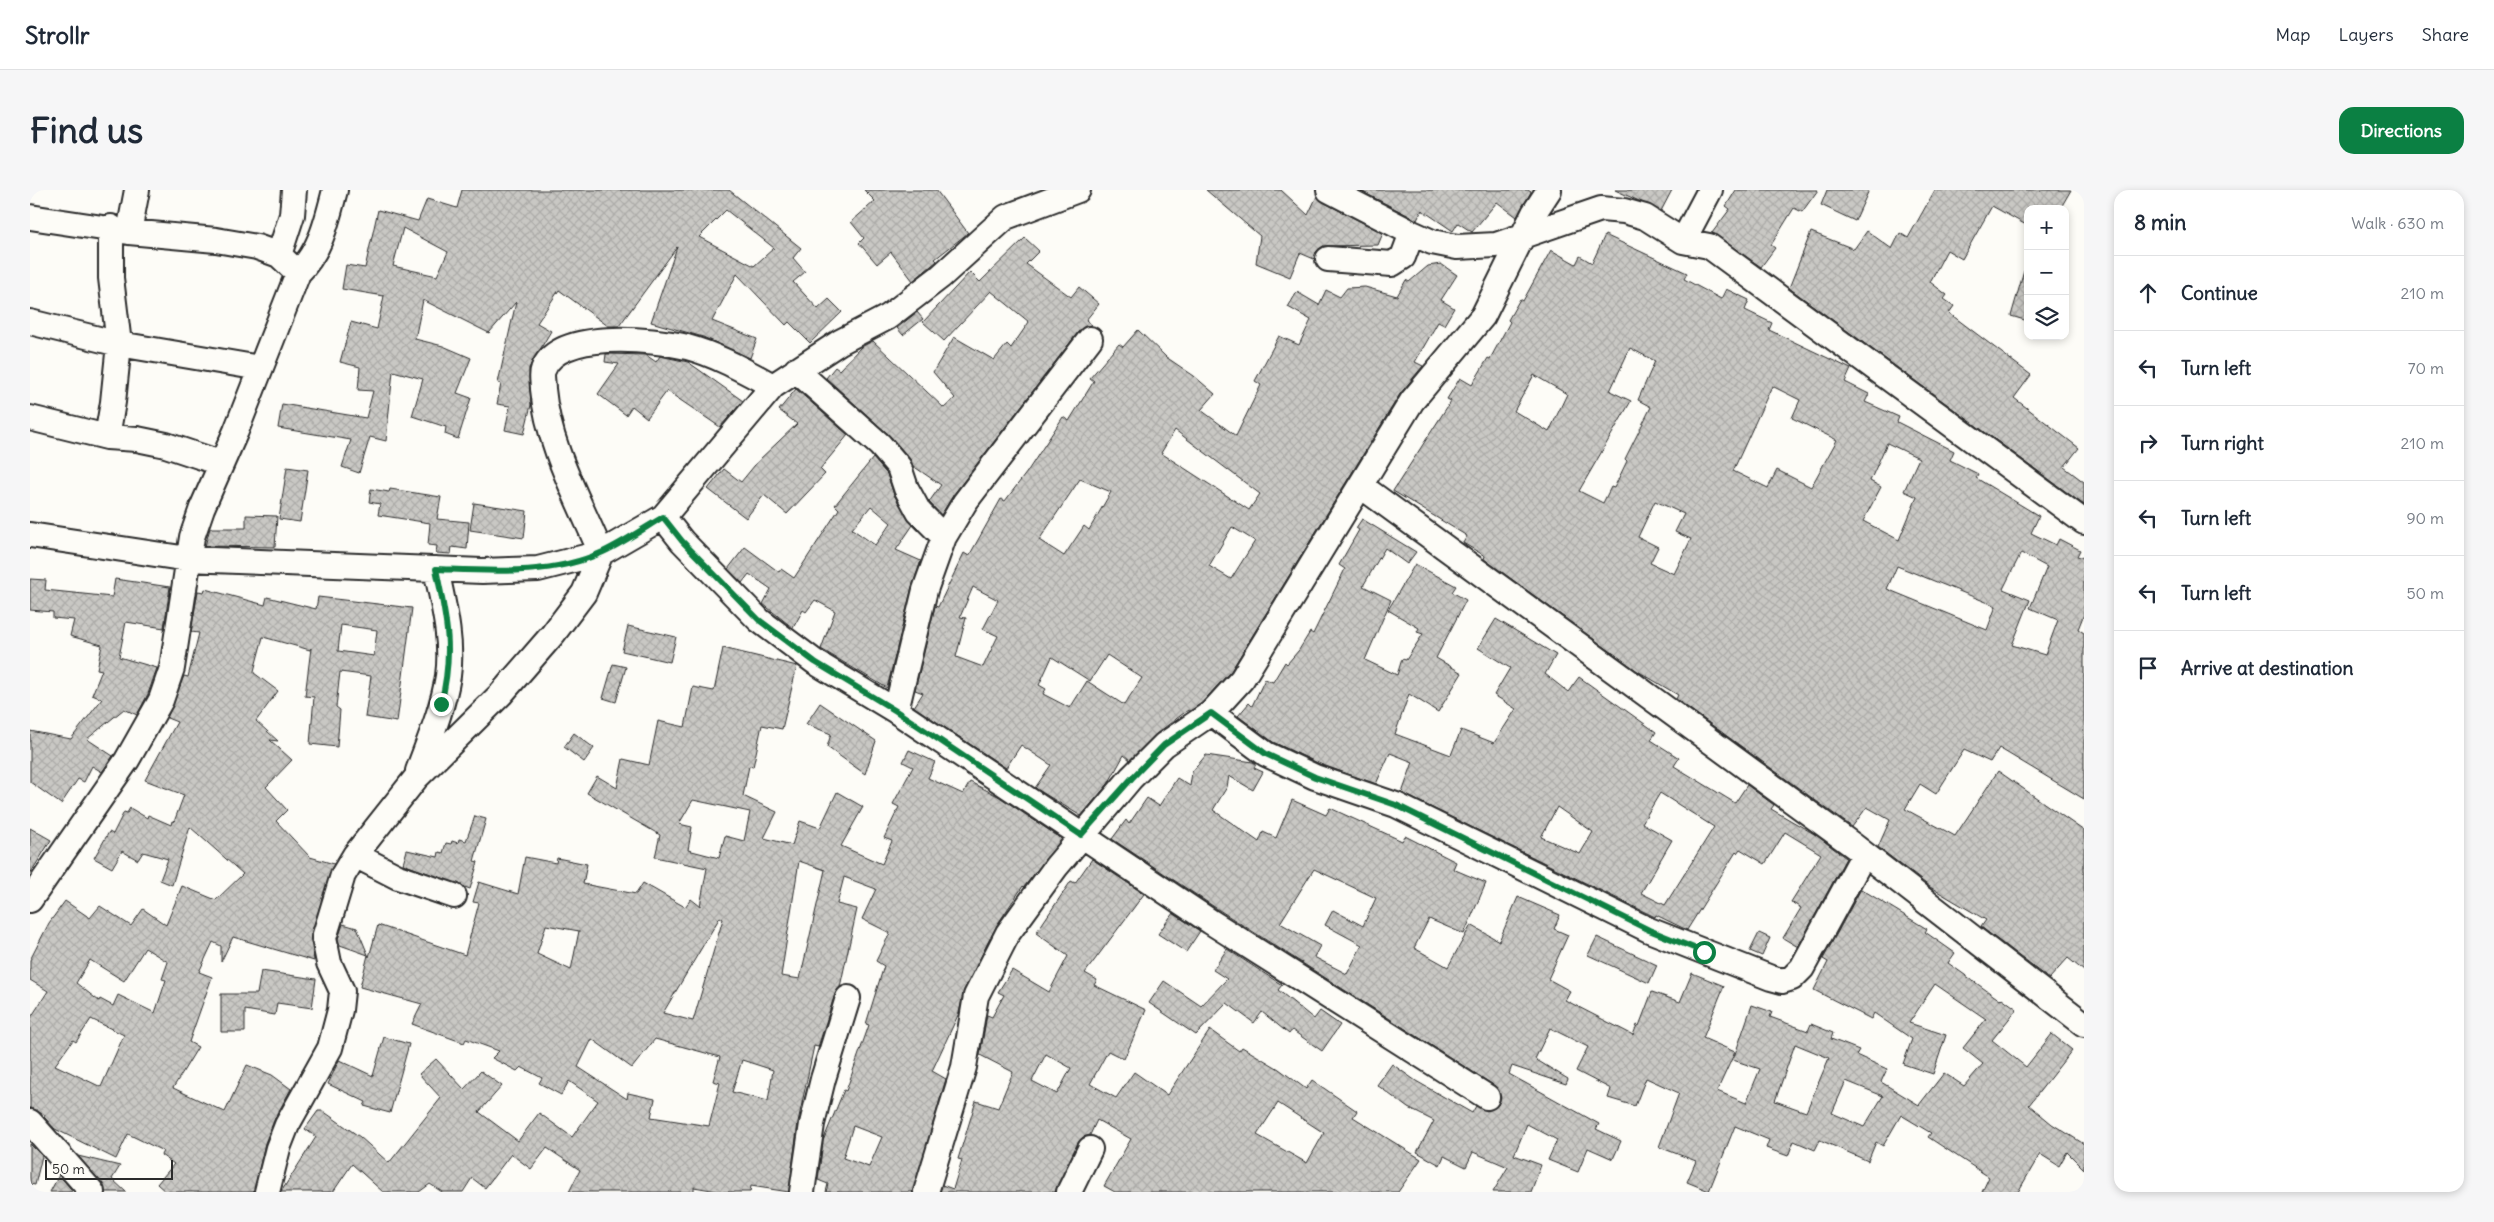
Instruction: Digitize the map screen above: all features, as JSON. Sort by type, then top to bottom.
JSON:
[{"type":"street","points":[[107,437],[119,344],[111,278],[120,230],[137,190]]},
{"type":"street","points":[[279,255],[292,215],[294,190]]},
{"type":"street","points":[[32,889],[104,796],[161,700],[172,668],[188,559],[202,508],[236,430],[298,273],[310,261],[319,245],[335,190]]},
{"type":"street","points":[[30,534],[188,559],[482,572],[538,569],[601,552],[663,517],[773,386],[840,342],[888,317],[940,277],[1006,217],[1078,190]]},
{"type":"street","points":[[1329,190],[1432,242],[1457,247],[1496,245],[1523,234],[1601,209],[1614,209],[1645,217],[1683,241],[1709,246],[2084,522]]},
{"type":"street","points":[[926,1192],[964,1067],[976,996],[1008,934],[1030,900],[1081,835],[1132,778],[1164,745],[1211,713],[1242,679],[1412,400],[1483,316],[1523,234],[1549,190]]},
{"type":"street","points":[[1683,241],[1710,190]]},
{"type":"street","points":[[30,217],[258,247],[279,255],[298,273]]},
{"type":"street","points":[[1328,259],[1392,264],[1403,257],[1412,233]]},
{"type":"street","points":[[30,322],[119,344],[260,368]]},
{"type":"street","points":[[896,711],[925,590],[944,537],[965,502],[1090,339]]},
{"type":"street","points":[[267,1192],[278,1148],[287,1125],[330,1048],[340,1010],[342,991],[329,963],[324,938],[343,875],[354,854],[416,778],[501,694],[553,634],[584,593],[601,552],[551,435],[544,403],[542,371],[552,355],[566,348],[590,341],[636,340],[686,347],[719,358],[773,386]]},
{"type":"street","points":[[796,370],[880,445],[899,466],[906,488],[919,512],[944,537]]},
{"type":"street","points":[[30,418],[107,437],[137,439],[166,445],[220,463]]},
{"type":"street","points":[[1361,486],[1864,854],[2084,1024]]},
{"type":"street","points":[[663,517],[682,541],[759,620],[815,662],[896,711],[1211,922],[1488,1096]]},
{"type":"street","points":[[416,778],[441,704],[448,675],[449,640],[436,569]]},
{"type":"street","points":[[1211,713],[1266,754],[1315,777],[1396,805],[1649,930],[1742,968],[1782,981],[1792,978],[1802,968],[1864,854]]},
{"type":"street","points":[[354,854],[398,877],[454,896]]},
{"type":"street","points":[[802,1192],[812,1124],[823,1079],[848,998]]},
{"type":"street","points":[[30,1122],[92,1192]]},
{"type":"street","points":[[1069,1192],[1090,1149]]},
{"type":"building","points":[[462,190],[729,190],[801,248],[793,258],[805,272],[793,282],[818,309],[829,299],[842,312],[810,343],[789,322],[786,325],[737,274],[712,321],[757,339],[750,358],[703,337],[651,322],[677,247],[619,326],[608,326],[559,290],[537,323],[551,331],[529,368],[531,405],[524,434],[505,430],[510,406],[497,404],[501,384],[498,383],[516,302],[489,333],[423,300],[415,339],[443,346],[471,358],[457,393],[471,398],[458,439],[445,434],[446,427],[412,416],[423,379],[393,371],[386,441],[370,437],[359,473],[342,467],[351,440],[278,428],[282,404],[366,418],[373,391],[358,390],[360,367],[340,362],[351,322],[377,329],[384,296],[342,289],[346,265],[365,268],[378,210],[418,221],[427,199],[457,208]],"holes":[[[726,210],[774,248],[754,266],[699,237]],[[403,228],[448,252],[437,276],[393,266]]]},
{"type":"building","points":[[864,190],[936,190],[968,233],[935,259],[937,261],[913,281],[891,252],[877,264],[859,243],[864,238],[851,222],[875,201]]},
{"type":"building","points":[[1206,190],[1281,190],[1308,215],[1317,196],[1323,202],[1383,233],[1378,245],[1323,246],[1316,252],[1314,259],[1300,253],[1290,277],[1256,263],[1260,236]]},
{"type":"building","points":[[1359,190],[1528,190],[1531,192],[1517,217],[1497,202],[1472,232],[1458,223],[1453,231],[1422,210],[1417,220]]},
{"type":"building","points":[[1615,190],[1672,190],[1661,211]]},
{"type":"building","points":[[1736,190],[1818,190],[1802,212],[1794,208],[1771,245],[1775,248],[1761,267],[1712,233],[1730,209],[1726,206]]},
{"type":"building","points":[[1827,190],[1869,190],[1855,221],[1821,205]]},
{"type":"building","points":[[1935,190],[2071,190],[2062,205],[2024,205],[2024,224],[1992,206],[1962,259],[1947,250],[1930,282],[1947,295],[1944,299],[1954,306],[1949,313],[2031,375],[2014,398],[2079,448],[2064,467],[2084,482],[2084,505],[1789,288],[1811,232],[1854,249],[1867,231],[1892,249],[1900,233],[1908,238]]},
{"type":"building","points":[[1605,235],[1687,273],[1684,279],[1721,299],[1726,289],[1749,300],[1745,310],[1772,323],[1769,330],[1851,369],[1845,382],[1869,394],[1865,402],[1899,417],[1897,422],[1954,451],[1950,460],[1978,474],[1976,478],[2039,516],[2031,533],[2056,545],[2059,539],[2080,550],[2077,556],[2084,558],[2084,614],[2078,629],[2084,633],[2084,799],[1999,748],[1990,762],[1964,750],[1936,794],[1920,784],[1905,809],[1955,836],[1998,771],[2084,831],[2084,971],[2068,958],[2049,979],[1981,927],[1986,920],[1930,887],[1878,847],[1890,820],[1867,807],[1852,827],[1676,699],[1678,695],[1636,670],[1484,559],[1485,556],[1463,543],[1467,536],[1393,491],[1451,401],[1447,399],[1460,378],[1472,385],[1488,358],[1490,359],[1510,322],[1508,320],[1520,299],[1523,301],[1551,250],[1576,264],[1580,256],[1592,263]],"holes":[[[1630,348],[1655,361],[1638,400],[1651,407],[1625,459],[1627,461],[1614,488],[1611,487],[1603,503],[1579,491],[1631,401],[1610,391]],[[1534,375],[1567,394],[1549,432],[1514,411]],[[1772,386],[1800,400],[1792,418],[1837,440],[1811,487],[1777,470],[1768,488],[1733,471]],[[1887,443],[1919,458],[1904,491],[1917,497],[1899,540],[1863,521],[1881,487],[1870,481]],[[1655,501],[1684,514],[1675,532],[1691,539],[1674,574],[1650,563],[1658,547],[1638,537]],[[2021,553],[2047,567],[2030,608],[2058,620],[2045,655],[2012,645],[2030,600],[2003,589]],[[1897,566],[1996,606],[1987,630],[1887,589]]]},
{"type":"building","points":[[1025,238],[1039,251],[1026,264],[1071,297],[1079,287],[1099,304],[1086,320],[1092,325],[1084,327],[1079,331],[954,494],[941,515],[929,502],[941,485],[913,466],[909,458],[889,435],[826,378],[835,367],[839,370],[861,347],[873,341],[944,408],[955,398],[933,372],[954,337],[994,360],[1007,344],[1011,348],[1029,322],[991,291],[944,341],[923,322],[970,272],[980,282]]},
{"type":"building","points":[[1441,264],[1457,275],[1441,300],[1454,308],[1444,325],[1438,322],[1415,362],[1423,366],[1400,394],[1231,671],[1202,703],[1190,711],[1188,710],[1156,734],[1130,760],[1124,755],[1108,784],[1081,816],[1035,788],[1051,765],[1021,745],[1006,768],[914,707],[923,693],[915,690],[935,606],[938,607],[964,553],[969,556],[1001,499],[1005,501],[1027,472],[1063,417],[1069,421],[1094,381],[1090,378],[1119,344],[1123,347],[1138,330],[1166,357],[1194,376],[1215,394],[1201,410],[1236,436],[1261,385],[1255,381],[1279,336],[1299,345],[1311,320],[1288,307],[1297,292],[1319,305],[1326,290],[1340,297],[1347,288],[1365,287],[1397,296],[1406,280],[1409,282],[1428,266]],"holes":[[[1175,430],[1260,494],[1249,510],[1161,453]],[[1080,479],[1111,492],[1089,530],[1084,526],[1064,556],[1039,540]],[[1232,527],[1255,541],[1231,579],[1209,566]],[[973,587],[998,600],[983,629],[998,636],[983,667],[956,657],[966,618],[960,617]],[[1107,655],[1142,678],[1124,705],[1087,681],[1070,708],[1043,694],[1046,689],[1039,685],[1052,657],[1090,681]]]},
{"type":"building","points":[[2024,271],[2024,320],[2011,316]]},
{"type":"building","points":[[917,312],[923,319],[903,335],[897,328]]},
{"type":"building","points":[[606,354],[646,355],[656,362],[660,356],[688,362],[743,401],[720,427],[667,391],[647,418],[632,406],[626,415],[598,394],[619,364],[605,362]]},
{"type":"building","points":[[796,389],[848,435],[820,469],[825,474],[787,514],[764,495],[746,518],[708,489],[724,469],[741,482],[759,460],[797,424],[779,410]]},
{"type":"building","points":[[873,458],[887,474],[894,495],[913,525],[896,550],[921,561],[912,587],[887,688],[821,649],[835,611],[815,600],[806,612],[803,610],[793,628],[763,604],[771,589],[749,574],[742,583],[728,569],[745,547],[779,572],[781,569],[794,578],[839,509],[835,505]],"holes":[[[871,506],[891,523],[875,545],[852,529]]]},
{"type":"building","points":[[287,467],[308,470],[300,522],[279,519]]},
{"type":"building","points":[[371,489],[389,492],[390,489],[441,497],[437,519],[469,522],[467,549],[452,547],[451,554],[436,553],[437,546],[428,545],[430,523],[378,515],[380,504],[369,502]]},
{"type":"building","points":[[474,503],[527,511],[524,538],[470,530]]},
{"type":"building","points":[[246,515],[277,516],[275,547],[205,546],[210,528],[246,528]]},
{"type":"building","points":[[1362,519],[1416,552],[1407,564],[1385,548],[1363,586],[1391,600],[1365,660],[1397,675],[1402,659],[1406,660],[1423,634],[1417,632],[1419,628],[1388,610],[1415,564],[1456,586],[1452,592],[1466,600],[1436,658],[1462,673],[1438,712],[1409,694],[1395,734],[1451,755],[1461,730],[1494,743],[1516,709],[1494,695],[1510,668],[1478,648],[1496,619],[1556,655],[1545,674],[1568,692],[1579,677],[1656,732],[1651,740],[1679,758],[1674,766],[1735,803],[1747,785],[1774,805],[1771,809],[1816,835],[1846,858],[1798,947],[1783,938],[1801,908],[1791,902],[1821,854],[1785,832],[1765,864],[1740,849],[1736,852],[1687,930],[1656,915],[1655,917],[1402,793],[1413,762],[1390,753],[1376,784],[1320,764],[1273,742],[1238,716],[1249,703],[1252,706],[1265,679],[1273,682],[1285,662],[1287,664],[1299,650],[1310,632],[1313,634],[1345,569],[1339,565],[1359,530],[1356,528]],"holes":[[[1660,793],[1714,827],[1665,905],[1641,893],[1672,840],[1642,823]],[[1557,807],[1593,832],[1580,854],[1541,837]]]},
{"type":"building","points":[[30,579],[46,580],[45,590],[112,597],[115,579],[170,587],[164,628],[126,622],[119,657],[157,668],[148,694],[137,715],[124,709],[87,739],[113,756],[102,772],[92,766],[84,782],[78,779],[61,804],[30,782],[30,731],[71,739],[102,699],[92,695],[102,670],[97,669],[102,645],[70,636],[74,620],[53,618],[53,612],[30,610]]},
{"type":"building","points":[[205,589],[265,605],[267,597],[316,609],[318,597],[412,608],[397,722],[365,717],[371,676],[340,672],[336,707],[340,710],[337,747],[310,744],[314,697],[305,696],[311,648],[310,650],[263,637],[254,673],[278,691],[256,721],[278,741],[270,740],[292,760],[266,787],[287,810],[276,821],[310,857],[334,864],[311,934],[314,961],[233,937],[221,962],[221,946],[213,942],[199,972],[212,977],[189,1042],[198,1047],[173,1088],[225,1112],[247,1065],[272,1075],[291,1089],[275,1118],[265,1143],[254,1192],[166,1192],[157,1184],[174,1164],[161,1155],[163,1151],[128,1134],[116,1159],[55,1129],[44,1117],[45,1115],[30,1108],[30,1019],[48,991],[30,980],[30,960],[49,923],[65,901],[90,918],[100,906],[131,926],[143,909],[166,925],[182,886],[216,900],[243,874],[190,827],[172,885],[160,880],[168,859],[143,852],[138,860],[122,851],[112,868],[94,858],[109,832],[113,834],[124,812],[127,813],[130,808],[147,818],[148,815],[171,825],[172,821],[174,822],[184,795],[145,780],[177,722],[167,718],[184,676],[188,677],[199,633],[191,632],[198,591],[204,592]],"holes":[[[341,625],[377,630],[374,656],[338,651]],[[145,948],[168,962],[162,979],[166,980],[155,1013],[118,995],[113,1006],[100,999],[99,1001],[76,983],[90,960],[124,981]],[[91,1019],[124,1035],[101,1087],[55,1065],[73,1040],[76,1042]]]},
{"type":"building","points":[[628,626],[676,637],[670,662],[622,651]]},
{"type":"building","points":[[723,648],[797,666],[782,729],[762,725],[753,767],[749,766],[743,796],[777,812],[764,838],[792,845],[800,821],[820,828],[837,792],[863,807],[841,846],[882,864],[892,841],[884,838],[899,807],[893,804],[913,767],[903,762],[909,750],[935,762],[928,778],[963,794],[970,782],[998,796],[1062,839],[1023,886],[997,925],[964,990],[959,1013],[932,1071],[946,1079],[913,1192],[826,1192],[828,1184],[818,1180],[823,1141],[844,1090],[846,1091],[869,1025],[866,1024],[884,966],[876,961],[890,933],[862,919],[876,889],[844,877],[837,904],[857,909],[840,987],[835,994],[818,1047],[814,1046],[798,1122],[789,1192],[751,1186],[750,1192],[723,1192],[694,1187],[694,1192],[569,1192],[580,1170],[547,1148],[531,1169],[511,1154],[485,1188],[472,1178],[463,1192],[442,1192],[430,1184],[419,1192],[383,1192],[352,1164],[333,1192],[281,1192],[316,1137],[305,1129],[318,1111],[323,1111],[360,1137],[389,1163],[441,1098],[419,1074],[436,1059],[464,1089],[481,1071],[502,1086],[479,1112],[518,1141],[539,1113],[572,1137],[598,1101],[569,1081],[561,1095],[539,1083],[542,1078],[521,1067],[517,1071],[492,1058],[499,1051],[466,1039],[464,1043],[412,1024],[422,1004],[360,987],[368,955],[340,945],[338,939],[343,924],[357,928],[369,957],[378,925],[465,955],[479,903],[473,902],[479,882],[518,894],[525,857],[556,863],[557,858],[587,864],[583,884],[636,894],[643,883],[685,907],[691,899],[700,906],[707,868],[655,857],[660,835],[587,793],[597,776],[617,788],[623,759],[649,765],[658,721],[685,727],[693,687],[714,691]],"holes":[[[693,800],[750,812],[744,841],[725,836],[719,858],[688,850],[692,827],[679,824]],[[799,861],[825,870],[800,979],[781,976]],[[720,917],[723,919],[693,1021],[663,1013]],[[546,925],[579,931],[571,970],[537,954]],[[592,1039],[632,1068],[655,1039],[720,1057],[713,1081],[720,1083],[709,1126],[651,1117],[655,1099],[628,1093],[627,1099],[578,1067]],[[742,1060],[773,1070],[768,1101],[732,1092]],[[853,1126],[882,1137],[869,1167],[843,1158]]]},
{"type":"building","points":[[613,664],[626,667],[616,702],[603,698]]},
{"type":"building","points":[[820,703],[876,741],[865,774],[827,747],[831,734],[806,724]]},
{"type":"building","points":[[574,733],[594,748],[584,762],[564,747]]},
{"type":"building","points":[[1206,755],[1256,764],[1254,768],[1263,772],[1253,790],[1229,776],[1227,787],[1213,810],[1259,842],[1263,832],[1276,838],[1292,800],[1326,815],[1330,808],[1402,841],[1405,836],[1456,862],[1453,869],[1486,883],[1464,934],[1429,919],[1414,948],[1448,967],[1471,925],[1499,941],[1518,897],[1560,915],[1554,929],[1568,935],[1548,979],[1570,991],[1565,1000],[1633,1035],[1637,1025],[1639,1026],[1652,992],[1680,1002],[1692,973],[1724,986],[1703,1038],[1735,1052],[1717,1091],[1746,1103],[1760,1069],[1733,1060],[1752,1005],[1772,1012],[1770,1017],[1808,1031],[1811,1024],[1833,1033],[1831,1039],[1859,1050],[1856,1055],[1887,1069],[1881,1082],[1919,1105],[1944,1073],[1964,1086],[1983,1064],[1963,1048],[1986,1019],[1935,984],[1909,1023],[1946,1035],[1933,1074],[1903,1064],[1912,1039],[1874,1013],[1871,1019],[1814,990],[1828,962],[1823,959],[1861,889],[1927,929],[1925,932],[1955,953],[1948,963],[2000,1000],[2002,998],[2017,1009],[1992,1040],[2026,1067],[2052,1034],[2072,1050],[2029,1105],[2052,1124],[2084,1144],[2084,1169],[2067,1152],[2059,1166],[2040,1154],[2018,1192],[1982,1192],[1989,1177],[1928,1137],[1931,1133],[1901,1115],[1883,1146],[1876,1142],[1868,1161],[1820,1140],[1815,1150],[1794,1141],[1788,1156],[1766,1148],[1769,1140],[1735,1126],[1709,1191],[1687,1182],[1696,1161],[1659,1147],[1679,1093],[1646,1078],[1635,1106],[1608,1098],[1611,1089],[1576,1071],[1588,1047],[1550,1028],[1535,1059],[1568,1079],[1566,1084],[1512,1066],[1509,1074],[1599,1124],[1596,1129],[1621,1141],[1613,1159],[1588,1148],[1578,1172],[1548,1160],[1557,1140],[1527,1124],[1514,1155],[1541,1165],[1531,1192],[1493,1192],[1508,1167],[1473,1152],[1466,1167],[1444,1156],[1440,1165],[1417,1152],[1434,1121],[1408,1108],[1377,1085],[1392,1064],[1416,1081],[1472,1113],[1476,1106],[1487,1111],[1498,1105],[1501,1097],[1495,1086],[1219,910],[1112,839],[1126,820],[1129,824],[1147,798],[1159,806],[1177,778],[1190,786],[1192,772]],"holes":[[[1314,869],[1376,898],[1363,926],[1333,910],[1325,925],[1362,945],[1347,974],[1314,957],[1320,946],[1280,923]],[[1795,1044],[1829,1058],[1806,1112],[1775,1101]],[[1846,1081],[1883,1096],[1864,1127],[1832,1113]]]},
{"type":"building","points":[[475,816],[486,819],[474,861],[478,862],[470,889],[403,864],[407,850],[438,857],[439,852],[443,853],[446,843],[451,844],[452,841],[458,843],[459,839],[466,841]]},
{"type":"building","points":[[30,828],[51,840],[30,874]]},
{"type":"building","points":[[1092,859],[1144,894],[1085,973],[1097,980],[1094,985],[1146,1010],[1124,1059],[1108,1051],[1090,1084],[1116,1098],[1134,1072],[1167,1095],[1210,1030],[1239,1051],[1242,1047],[1279,1069],[1306,1089],[1312,1080],[1357,1111],[1353,1117],[1421,1159],[1398,1192],[1115,1192],[1104,1186],[1131,1139],[1097,1120],[1090,1135],[1083,1137],[1078,1143],[1055,1192],[940,1192],[942,1185],[953,1189],[962,1160],[958,1159],[976,1101],[998,1108],[1013,1072],[980,1055],[987,1015],[992,1017],[1004,995],[998,992],[1012,970],[1049,992],[1068,956],[1036,933],[1071,881],[1075,883]],"holes":[[[1046,1054],[1071,1068],[1057,1094],[1032,1081]],[[1278,1103],[1324,1133],[1307,1163],[1257,1135]]]},
{"type":"building","points":[[1173,913],[1200,931],[1186,952],[1158,934]]},
{"type":"building","points":[[1759,933],[1770,938],[1762,956],[1750,951]]},
{"type":"building","points":[[1597,937],[1657,965],[1649,983],[1588,955]]},
{"type":"building","points":[[1227,949],[1282,985],[1278,990],[1314,1019],[1320,1011],[1340,1025],[1322,1051],[1292,1030],[1289,1034],[1262,1012],[1254,1023],[1227,1003],[1196,1035],[1149,1003],[1164,981],[1201,1006],[1227,979],[1213,970]]},
{"type":"building","points":[[261,971],[316,979],[312,1008],[277,1003],[275,1015],[245,1010],[245,1032],[221,1032],[221,994],[257,994]]},
{"type":"building","points":[[384,1037],[409,1044],[390,1113],[364,1106],[366,1102],[328,1084],[339,1060],[373,1076]]},
{"type":"building","points":[[30,1144],[42,1156],[35,1185],[30,1184]]},
{"type":"building","points":[[78,1156],[120,1166],[112,1179],[126,1192],[105,1192],[102,1183]]},
{"type":"building","points":[[59,1175],[72,1190],[71,1192],[50,1192]]},
{"type":"route","points":[[441,704],[448,675],[449,640],[436,569],[482,572],[538,569],[569,562],[601,552],[663,517],[682,541],[759,620],[815,662],[896,711],[1081,835],[1164,745],[1211,713],[1266,754],[1315,777],[1396,805],[1649,930],[1704,952]]}]
